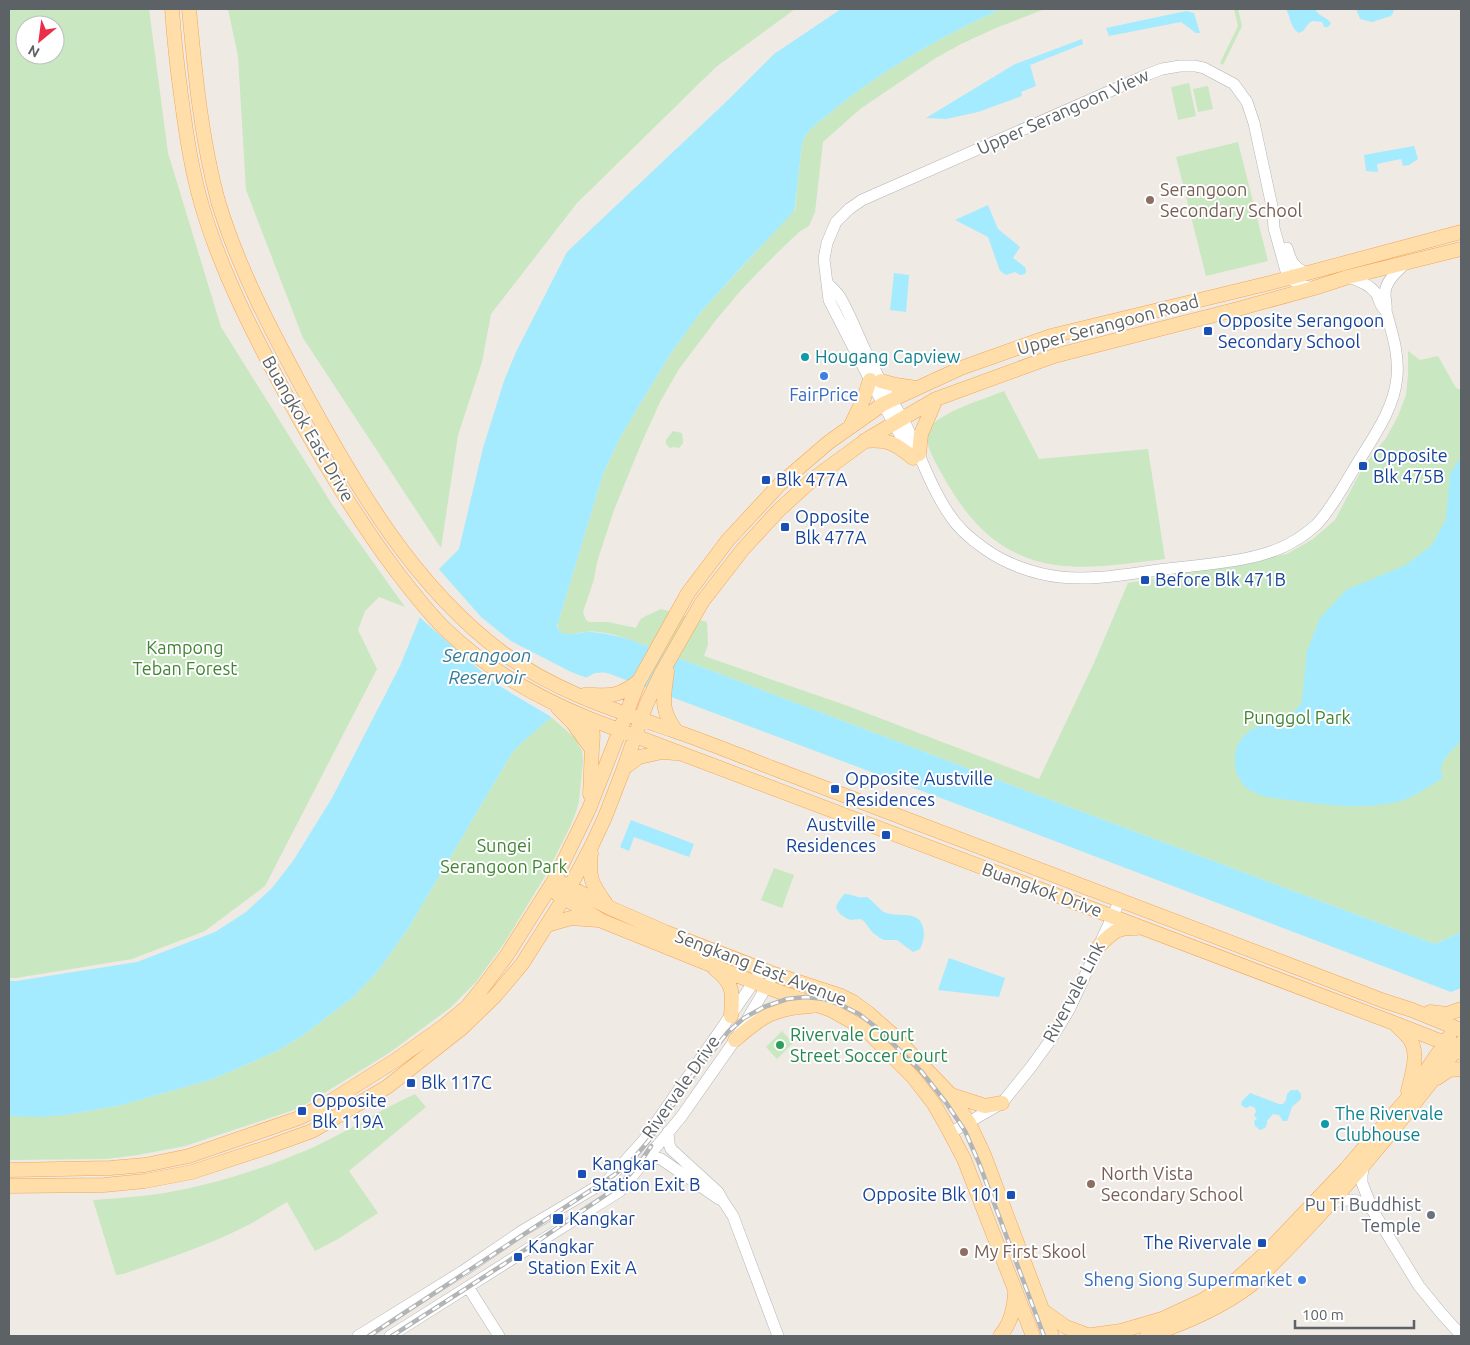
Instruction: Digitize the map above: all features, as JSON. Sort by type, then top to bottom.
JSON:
[{"type":"main road","name":"Buangkok East Drive","points":[[172,9],[188,153],[218,257],[243,311],[302,424],[336,482],[388,560],[422,604],[480,660],[502,675],[550,701],[621,730]]},
{"type":"main road","name":"Buangkok East Drive","points":[[189,9],[197,90],[206,151],[219,202],[235,250],[259,304],[286,357],[317,414],[380,520],[418,571],[473,629],[519,664],[542,678],[576,695],[626,714]]},
{"type":"main road","name":"Upper Serangoon Road","points":[[9,1170],[103,1169],[154,1163],[190,1156],[304,1116],[396,1060],[467,1008],[507,955],[552,884],[589,808],[639,681],[688,593],[728,540],[780,484],[829,442],[887,402],[961,368],[1052,336],[1306,274],[1461,232]]},
{"type":"main road","name":"Upper Serangoon Road","points":[[592,847],[624,768],[646,705],[668,661],[702,602],[742,549],[779,510],[813,479],[863,442],[936,399],[1054,356],[1314,288],[1348,277],[1461,249]]},
{"type":"main road","points":[[849,428],[875,381],[916,388]]},
{"type":"main road","points":[[863,442],[877,440],[892,442],[916,456],[921,434],[936,399]]},
{"type":"main road","points":[[668,661],[663,704],[668,721],[676,732]]},
{"type":"main road","points":[[576,695],[622,693],[639,681]]},
{"type":"main road","points":[[550,701],[573,723],[592,748]]},
{"type":"main road","name":"Buangkok Drive","points":[[626,714],[1384,1001],[1460,1027]]},
{"type":"main road","points":[[586,717],[592,731],[593,740],[589,808]]},
{"type":"main road","name":"Buangkok Drive","points":[[621,730],[1456,1047]]},
{"type":"main road","points":[[624,768],[639,757],[662,752],[683,754]]},
{"type":"main road","points":[[9,1186],[113,1185],[177,1176],[312,1131],[387,1087],[462,1028],[495,996],[522,964],[567,893],[592,847]]},
{"type":"main road","points":[[592,847],[589,866],[592,883],[608,907]]},
{"type":"main road","name":"Sengkang East Avenue","points":[[552,884],[567,893],[602,921],[831,1010],[865,1029],[913,1077],[934,1104],[950,1133],[964,1159],[1033,1336]]},
{"type":"main road","name":"Sengkang East Avenue","points":[[567,893],[608,907],[665,932],[768,972],[841,996],[853,1002],[893,1035],[950,1095],[968,1123],[984,1155],[1052,1336]]},
{"type":"main road","points":[[547,925],[571,918],[602,921]]},
{"type":"main road","points":[[1099,946],[1113,932],[1120,929],[1143,928]]},
{"type":"main road","points":[[709,964],[724,976],[731,988],[733,997],[731,1016]]},
{"type":"main road","points":[[735,1040],[750,1027],[772,1013],[796,1007],[819,1006]]},
{"type":"main road","points":[[1412,1010],[1447,1014],[1461,1009]]},
{"type":"main road","points":[[1394,1023],[1410,1039],[1415,1052],[1407,1099]]},
{"type":"main road","points":[[1147,1336],[1210,1311],[1238,1295],[1273,1264],[1332,1202],[1434,1080],[1456,1047],[1460,1027]]},
{"type":"main road","points":[[1085,1336],[1121,1331],[1162,1320],[1203,1300],[1238,1279],[1346,1169],[1407,1099],[1456,1047]]},
{"type":"main road","points":[[1434,1080],[1449,1070],[1461,1069]]},
{"type":"main road","points":[[950,1095],[984,1106],[1002,1103]]},
{"type":"main road","points":[[1000,1336],[1007,1328],[1014,1308],[1016,1290]]},
{"type":"main road","points":[[1042,1309],[1066,1327],[1090,1336]]},
{"type":"street","name":"Upper Serangoon View","points":[[1288,278],[1274,228],[1273,211],[1254,123],[1247,102],[1234,84],[1204,68],[1187,66],[1171,67],[1141,78],[862,200],[849,209],[836,222],[826,243],[824,259],[828,284],[839,296],[875,381],[949,515],[966,533],[999,558],[1038,573],[1060,577],[1085,578],[1118,575],[1226,562],[1257,556],[1278,550],[1293,542],[1320,520],[1385,418],[1394,397],[1398,364],[1397,351],[1386,311]]},
{"type":"street","name":"Upper Serangoon View","points":[[1273,211],[1282,228],[1291,260],[1296,267],[1306,274]]},
{"type":"street","points":[[1386,311],[1387,304],[1384,293],[1387,285],[1404,264]]},
{"type":"street","points":[[1348,277],[1359,280],[1377,294],[1380,305],[1386,311]]},
{"type":"street","points":[[1288,278],[1314,288]]},
{"type":"street","name":"Rivervale Link","points":[[950,1133],[1002,1103],[1031,1067],[1069,1010],[1120,900]]},
{"type":"street","name":"Rivervale Drive","points":[[358,1336],[522,1231],[608,1180],[644,1140],[731,1016],[760,984],[768,972]]},
{"type":"street","name":"Rivervale Drive","points":[[390,1336],[620,1191],[681,1117],[735,1040],[760,984]]},
{"type":"street","points":[[668,1132],[668,1144],[671,1148],[718,1192],[733,1216],[778,1336]]},
{"type":"street","points":[[640,1167],[649,1160],[656,1158],[661,1160],[723,1201]]},
{"type":"street","points":[[1364,1163],[1362,1183],[1373,1211],[1416,1280],[1441,1313],[1461,1335]]},
{"type":"street","points":[[1332,1202],[1348,1199],[1354,1200],[1366,1205],[1373,1211]]},
{"type":"street","points":[[468,1287],[499,1336]]},
{"type":"street","points":[[420,1297],[426,1300],[443,1302]]},
{"type":"green space","name":"Kampong Teban Forest","points":[[9,9],[149,9],[168,153],[221,327],[333,506],[405,607],[379,597],[365,611],[358,630],[377,669],[265,886],[205,931],[132,959],[9,978]]},
{"type":"green space","points":[[228,9],[795,9],[716,67],[577,203],[491,314],[482,362],[458,435],[441,548],[303,338],[246,190],[238,56]]},
{"type":"green space","name":"Punggol Park","points":[[1001,9],[1045,9],[996,28],[934,59],[860,109],[823,142],[815,212],[809,226],[799,232],[742,289],[679,369],[660,402],[614,510],[583,612],[586,620],[589,622],[608,622],[636,628],[640,620],[661,609],[707,622],[708,644],[704,656],[848,706],[1039,779],[1094,663],[1128,583],[1287,554],[1313,539],[1335,520],[1363,467],[1386,438],[1398,416],[1406,395],[1408,351],[1420,360],[1438,356],[1456,388],[1461,390],[1461,932],[1435,944],[628,639],[596,632],[565,635],[559,630],[558,623],[603,474],[622,434],[671,353],[700,313],[795,209],[804,138],[818,123],[850,98],[912,55]]},
{"type":"green space","points":[[1234,9],[1238,9],[1242,26],[1223,65],[1220,63],[1238,26]]},
{"type":"green space","points":[[1189,83],[1196,116],[1178,120],[1171,87]]},
{"type":"green space","points":[[1208,86],[1213,109],[1198,112],[1193,89]]},
{"type":"green space","points":[[1238,142],[1268,261],[1206,276],[1176,157]]},
{"type":"green space","points":[[1004,391],[1039,459],[1148,449],[1165,559],[1082,567],[1049,564],[1033,560],[1001,545],[976,523],[956,497],[938,467],[929,448],[928,433],[935,422],[952,412]]},
{"type":"green space","points":[[673,431],[682,433],[683,443],[679,448],[670,448],[666,444],[666,440]]},
{"type":"green space","name":"Sungei Serangoon Park","points":[[551,717],[575,738],[582,751],[583,760],[577,809],[547,873],[505,942],[476,982],[450,1008],[389,1053],[300,1108],[185,1146],[138,1155],[106,1159],[9,1160],[9,1116],[66,1115],[122,1105],[213,1079],[277,1051],[302,1036],[352,998],[378,971],[409,927],[512,753],[529,735]]},
{"type":"green space","points":[[774,868],[794,875],[782,908],[761,900]]},
{"type":"green space","name":"Rivervale Court Street Soccer Court","points":[[782,1031],[793,1043],[777,1059],[766,1047]]},
{"type":"green space","points":[[415,1094],[426,1107],[349,1171],[378,1213],[338,1239],[315,1251],[287,1202],[250,1224],[219,1239],[116,1275],[93,1200],[165,1193],[222,1180],[278,1162],[314,1147]]},
{"type":"water","name":"Serangoon Reservoir","points":[[841,9],[1001,9],[912,55],[850,98],[818,123],[804,138],[793,212],[700,313],[671,353],[622,434],[603,474],[557,626],[559,631],[567,634],[596,632],[628,639],[1435,944],[1461,932],[1461,988],[1451,992],[610,674],[596,673],[585,678],[550,718],[512,753],[409,927],[378,971],[352,998],[302,1036],[277,1051],[213,1079],[122,1105],[66,1115],[39,1117],[9,1116],[9,981],[137,962],[215,932],[246,912],[272,888],[293,861],[332,798],[400,666],[435,573],[459,549],[483,448],[504,381],[516,352],[567,252],[774,54]]},
{"type":"water","points":[[1286,9],[1315,9],[1331,23],[1328,27],[1324,27],[1322,22],[1313,21],[1299,33],[1292,26]]},
{"type":"water","points":[[1356,9],[1393,9],[1394,11],[1391,16],[1372,22],[1360,19]]},
{"type":"water","points":[[1186,11],[1194,13],[1200,33],[1196,33],[1181,22],[1109,36],[1106,28]]},
{"type":"water","points":[[1082,39],[1083,44],[1030,65],[1036,86],[1021,92],[1022,96],[978,112],[946,119],[926,118],[1015,64]]},
{"type":"water","points":[[1414,146],[1418,159],[1409,165],[1403,166],[1401,159],[1377,164],[1378,172],[1366,171],[1364,155]]},
{"type":"water","points":[[988,205],[998,229],[1020,247],[1013,258],[1025,267],[1025,274],[1020,275],[1015,272],[1006,275],[1000,271],[988,237],[955,220]]},
{"type":"water","points":[[894,273],[909,275],[906,312],[890,310]]},
{"type":"water","points":[[1461,457],[1461,741],[1443,762],[1441,773],[1443,778],[1402,800],[1370,806],[1316,804],[1268,797],[1257,794],[1247,788],[1240,780],[1236,771],[1236,750],[1241,739],[1250,731],[1291,714],[1298,708],[1302,700],[1307,651],[1320,618],[1346,590],[1406,565],[1432,545],[1446,519],[1450,474]]},
{"type":"water","points":[[631,820],[694,844],[689,857],[634,837],[629,851],[620,847]]},
{"type":"water","points":[[844,894],[867,897],[887,913],[909,915],[917,918],[924,930],[920,949],[913,952],[897,940],[884,940],[872,932],[864,921],[860,919],[851,920],[840,914],[836,908]]},
{"type":"water","points":[[949,958],[1005,978],[999,997],[938,990]]},
{"type":"water","points":[[1291,1090],[1298,1090],[1301,1094],[1301,1099],[1292,1107],[1287,1121],[1283,1121],[1279,1115],[1273,1114],[1267,1121],[1265,1128],[1260,1130],[1255,1126],[1254,1121],[1257,1119],[1254,1115],[1256,1112],[1255,1108],[1251,1106],[1246,1108],[1241,1105],[1242,1101],[1250,1093],[1283,1104]]},
{"type":"pier","points":[[437,567],[481,617],[511,641],[571,672],[590,679],[585,682],[553,718],[496,684],[418,616],[433,572]]},
{"type":"railway","points":[[369,1336],[614,1175],[633,1159],[650,1139],[690,1079],[728,1032],[744,1018],[764,1007],[787,999],[806,997],[824,999],[859,1014],[877,1028],[921,1071],[947,1104],[965,1131],[979,1163],[1044,1336]]},
{"type":"railway","points":[[392,1336],[504,1264],[619,1186],[640,1163],[651,1146]]},
{"type":"place","name":"Serangoon Secondary School","points":[[1150,200]]},
{"type":"place","name":"Opposite Serangoon Secondary School","points":[[1208,331]]},
{"type":"place","name":"Hougang Capview","points":[[805,357]]},
{"type":"place","name":"FairPrice","points":[[824,376]]},
{"type":"place","name":"Opposite Blk 475B","points":[[1363,466]]},
{"type":"place","name":"Blk 477A","points":[[766,480]]},
{"type":"place","name":"Opposite Blk 477A","points":[[785,527]]},
{"type":"place","name":"Before Blk 471B","points":[[1145,580]]},
{"type":"place","name":"Opposite Austville Residences","points":[[835,789]]},
{"type":"place","name":"Austville Residences","points":[[886,835]]},
{"type":"place","name":"Rivervale Court Street Soccer Court","points":[[780,1045]]},
{"type":"place","name":"Blk 117C","points":[[411,1083]]},
{"type":"place","name":"Opposite Blk 119A","points":[[302,1111]]},
{"type":"place","name":"The Rivervale Clubhouse","points":[[1325,1124]]},
{"type":"place","name":"Kangkar Station Exit B","points":[[582,1174]]},
{"type":"place","name":"North Vista Secondary School","points":[[1091,1184]]},
{"type":"place","name":"Opposite Blk 101","points":[[1011,1195]]},
{"type":"place","name":"Pu Ti Buddhist Temple","points":[[1431,1215]]},
{"type":"place","name":"Kangkar","points":[[558,1219]]},
{"type":"place","name":"The Rivervale","points":[[1262,1243]]},
{"type":"place","name":"My First Skool","points":[[964,1252]]},
{"type":"place","name":"Kangkar Station Exit A","points":[[518,1257]]},
{"type":"place","name":"Sheng Siong Supermarket","points":[[1302,1280]]}]
